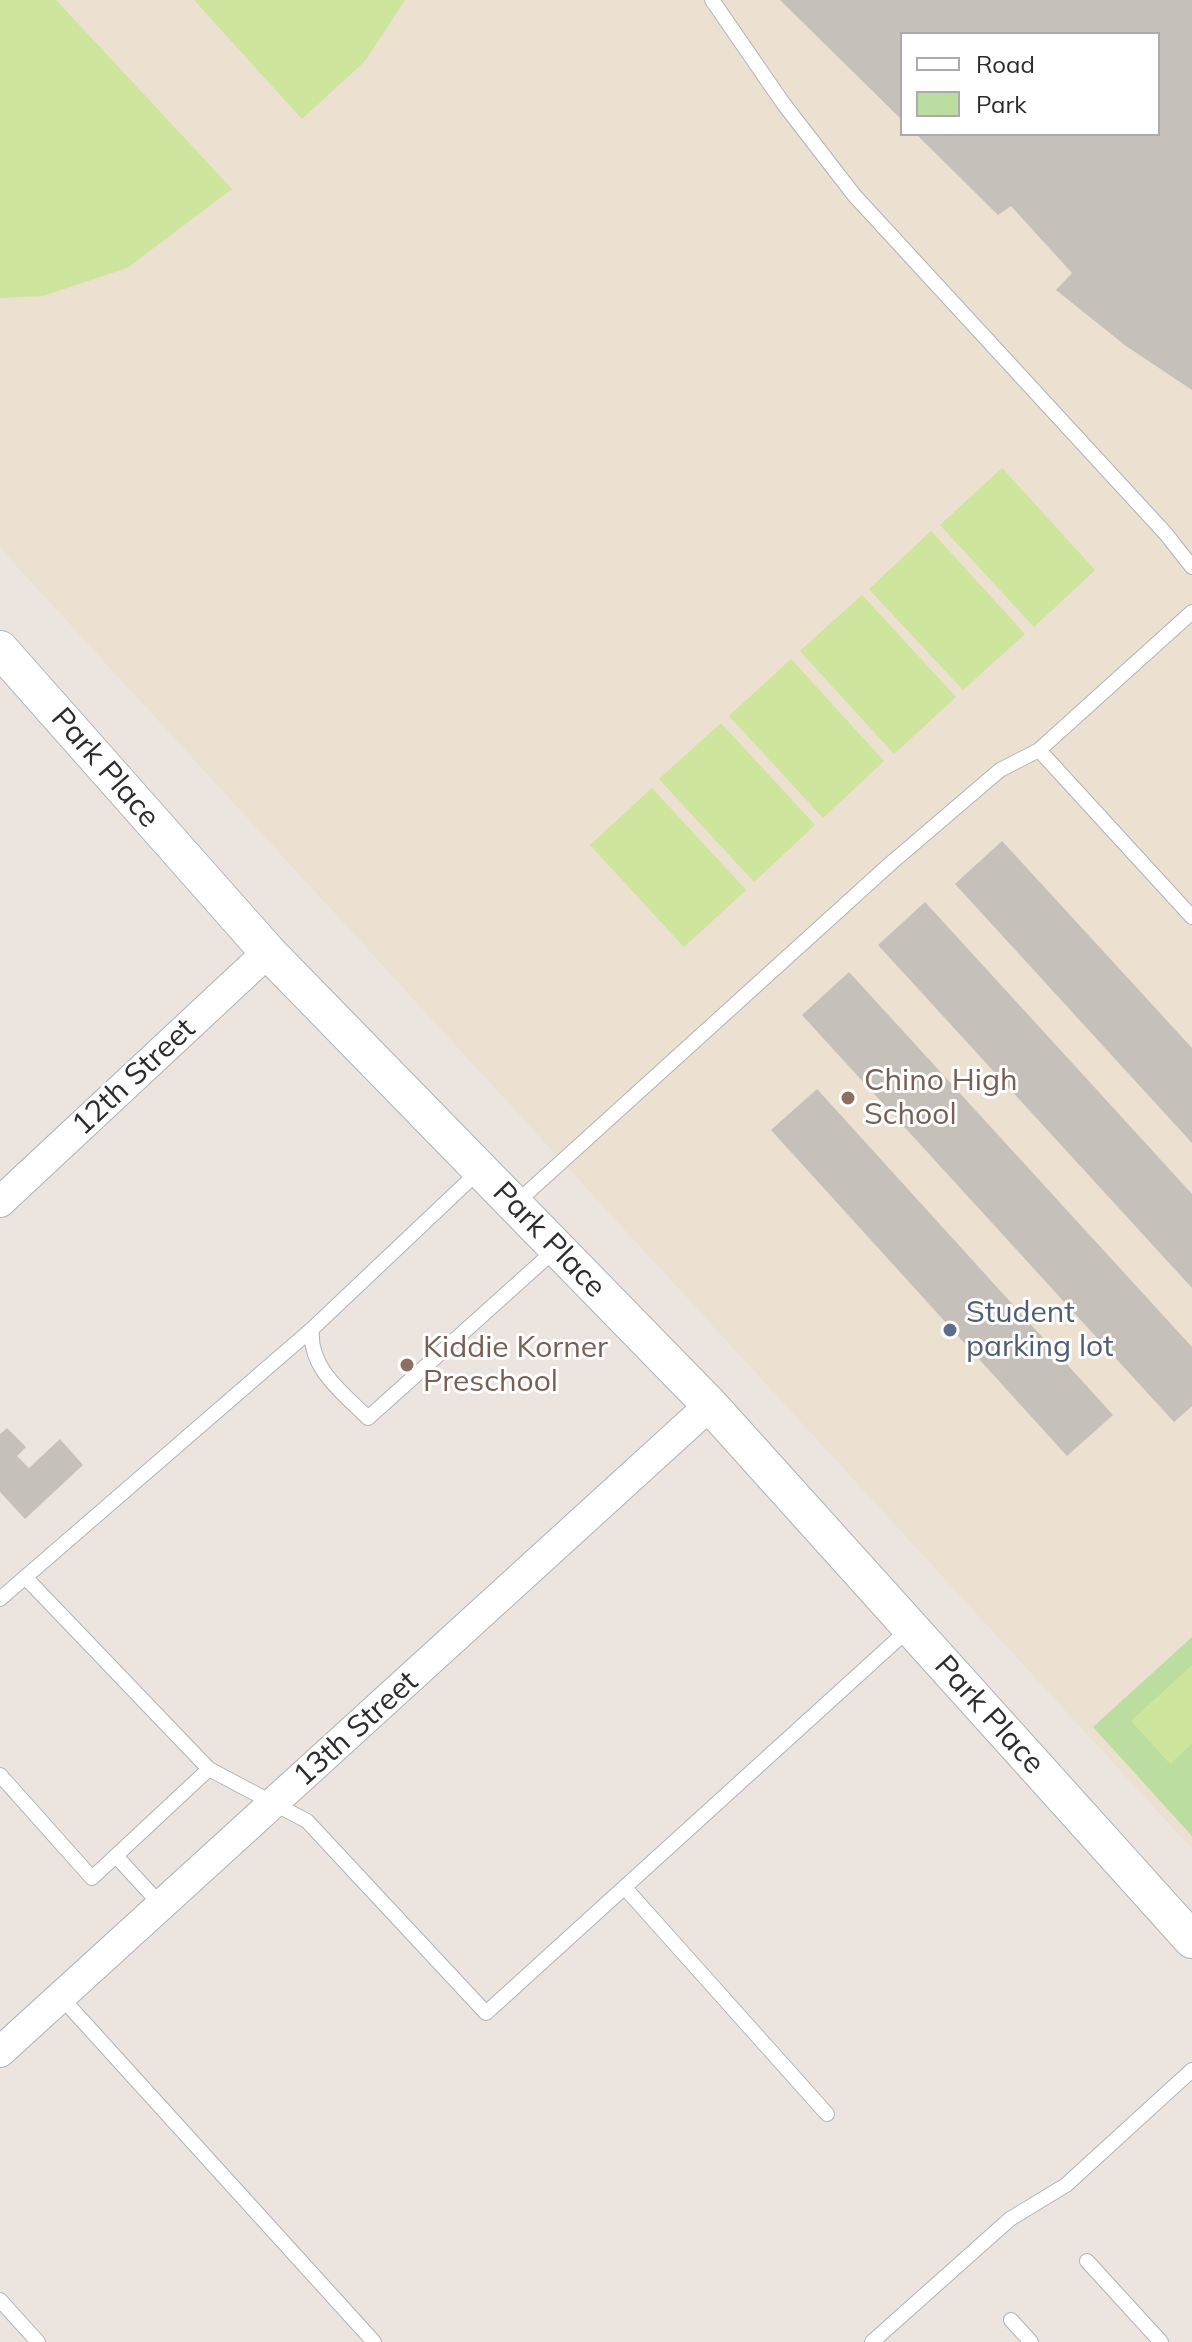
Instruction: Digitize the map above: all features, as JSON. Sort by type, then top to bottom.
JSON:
[{"type":"street","name":"Park Place","points":[[0,649],[268,952],[710,1405],[1192,1940]]},
{"type":"street","name":"12th Street","points":[[0,1201],[268,952]]},
{"type":"street","name":"13th Street","points":[[1,2048],[274,1804],[710,1405]]},
{"type":"lane","points":[[712,0],[783,103],[854,195],[1166,534],[1192,567]]},
{"type":"lane","points":[[514,1205],[890,864],[1000,770],[1039,750],[1192,612]]},
{"type":"lane","points":[[1039,750],[1192,917]]},
{"type":"lane","points":[[0,1599],[312,1329],[480,1169]]},
{"type":"lane","points":[[312,1329],[310,1346],[327,1378],[368,1418],[557,1249]]},
{"type":"lane","points":[[25,1577],[209,1769],[307,1821],[486,2013],[911,1628]]},
{"type":"lane","points":[[0,1775],[92,1878],[209,1769]]},
{"type":"lane","points":[[116,1856],[161,1905]]},
{"type":"lane","points":[[626,1889],[827,2114]]},
{"type":"lane","points":[[60,1996],[374,2342]]},
{"type":"lane","points":[[872,2342],[1010,2219],[1066,2185],[1192,2070]]},
{"type":"lane","points":[[1087,2261],[1161,2342]]},
{"type":"lane","points":[[0,2300],[38,2342]]},
{"type":"lane","points":[[1011,2320],[1031,2342]]},
{"type":"shaded area","name":"Chino High School","points":[[0,0],[1192,0],[1192,1849],[0,548]]},
{"type":"green space","points":[[0,0],[56,0],[232,189],[127,268],[43,296],[0,298]]},
{"type":"green space","points":[[194,0],[405,0],[365,61],[302,119]]},
{"type":"green space","points":[[1002,468],[1095,570],[1034,627],[940,525]]},
{"type":"green space","points":[[931,531],[1025,634],[963,690],[869,589]]},
{"type":"green space","points":[[862,595],[956,697],[894,754],[800,651]]},
{"type":"green space","points":[[791,659],[884,761],[823,818],[729,716]]},
{"type":"green space","points":[[721,723],[815,825],[754,882],[659,779]]},
{"type":"green space","points":[[652,788],[746,890],[684,947],[590,845]]},
{"type":"green space","points":[[1192,1637],[1192,1836],[1093,1727]]},
{"type":"green space","points":[[1192,1665],[1192,1744],[1170,1764],[1131,1721]]},
{"type":"building","points":[[780,0],[1192,0],[1192,390],[1126,346],[1056,290],[1072,273],[1011,206],[998,215],[918,136],[1160,136],[1160,32],[900,32],[900,118]]},
{"type":"building","points":[[1002,841],[1192,1048],[1192,1143],[955,884]]},
{"type":"building","points":[[925,902],[1192,1194],[1192,1288],[878,945]]},
{"type":"building","points":[[849,972],[1192,1347],[1192,1406],[1174,1422],[802,1015]]},
{"type":"building","points":[[817,1089],[1113,1415],[1067,1456],[771,1130]]},
{"type":"building","points":[[7,1428],[26,1447],[17,1456],[29,1468],[60,1439],[83,1465],[25,1519],[0,1492],[0,1434]]},
{"type":"place","name":"Chino High School","points":[[848,1098]]},
{"type":"place","name":"Student parking lot","points":[[950,1330]]},
{"type":"place","name":"Kiddie Korner Preschool","points":[[407,1365]]}]
